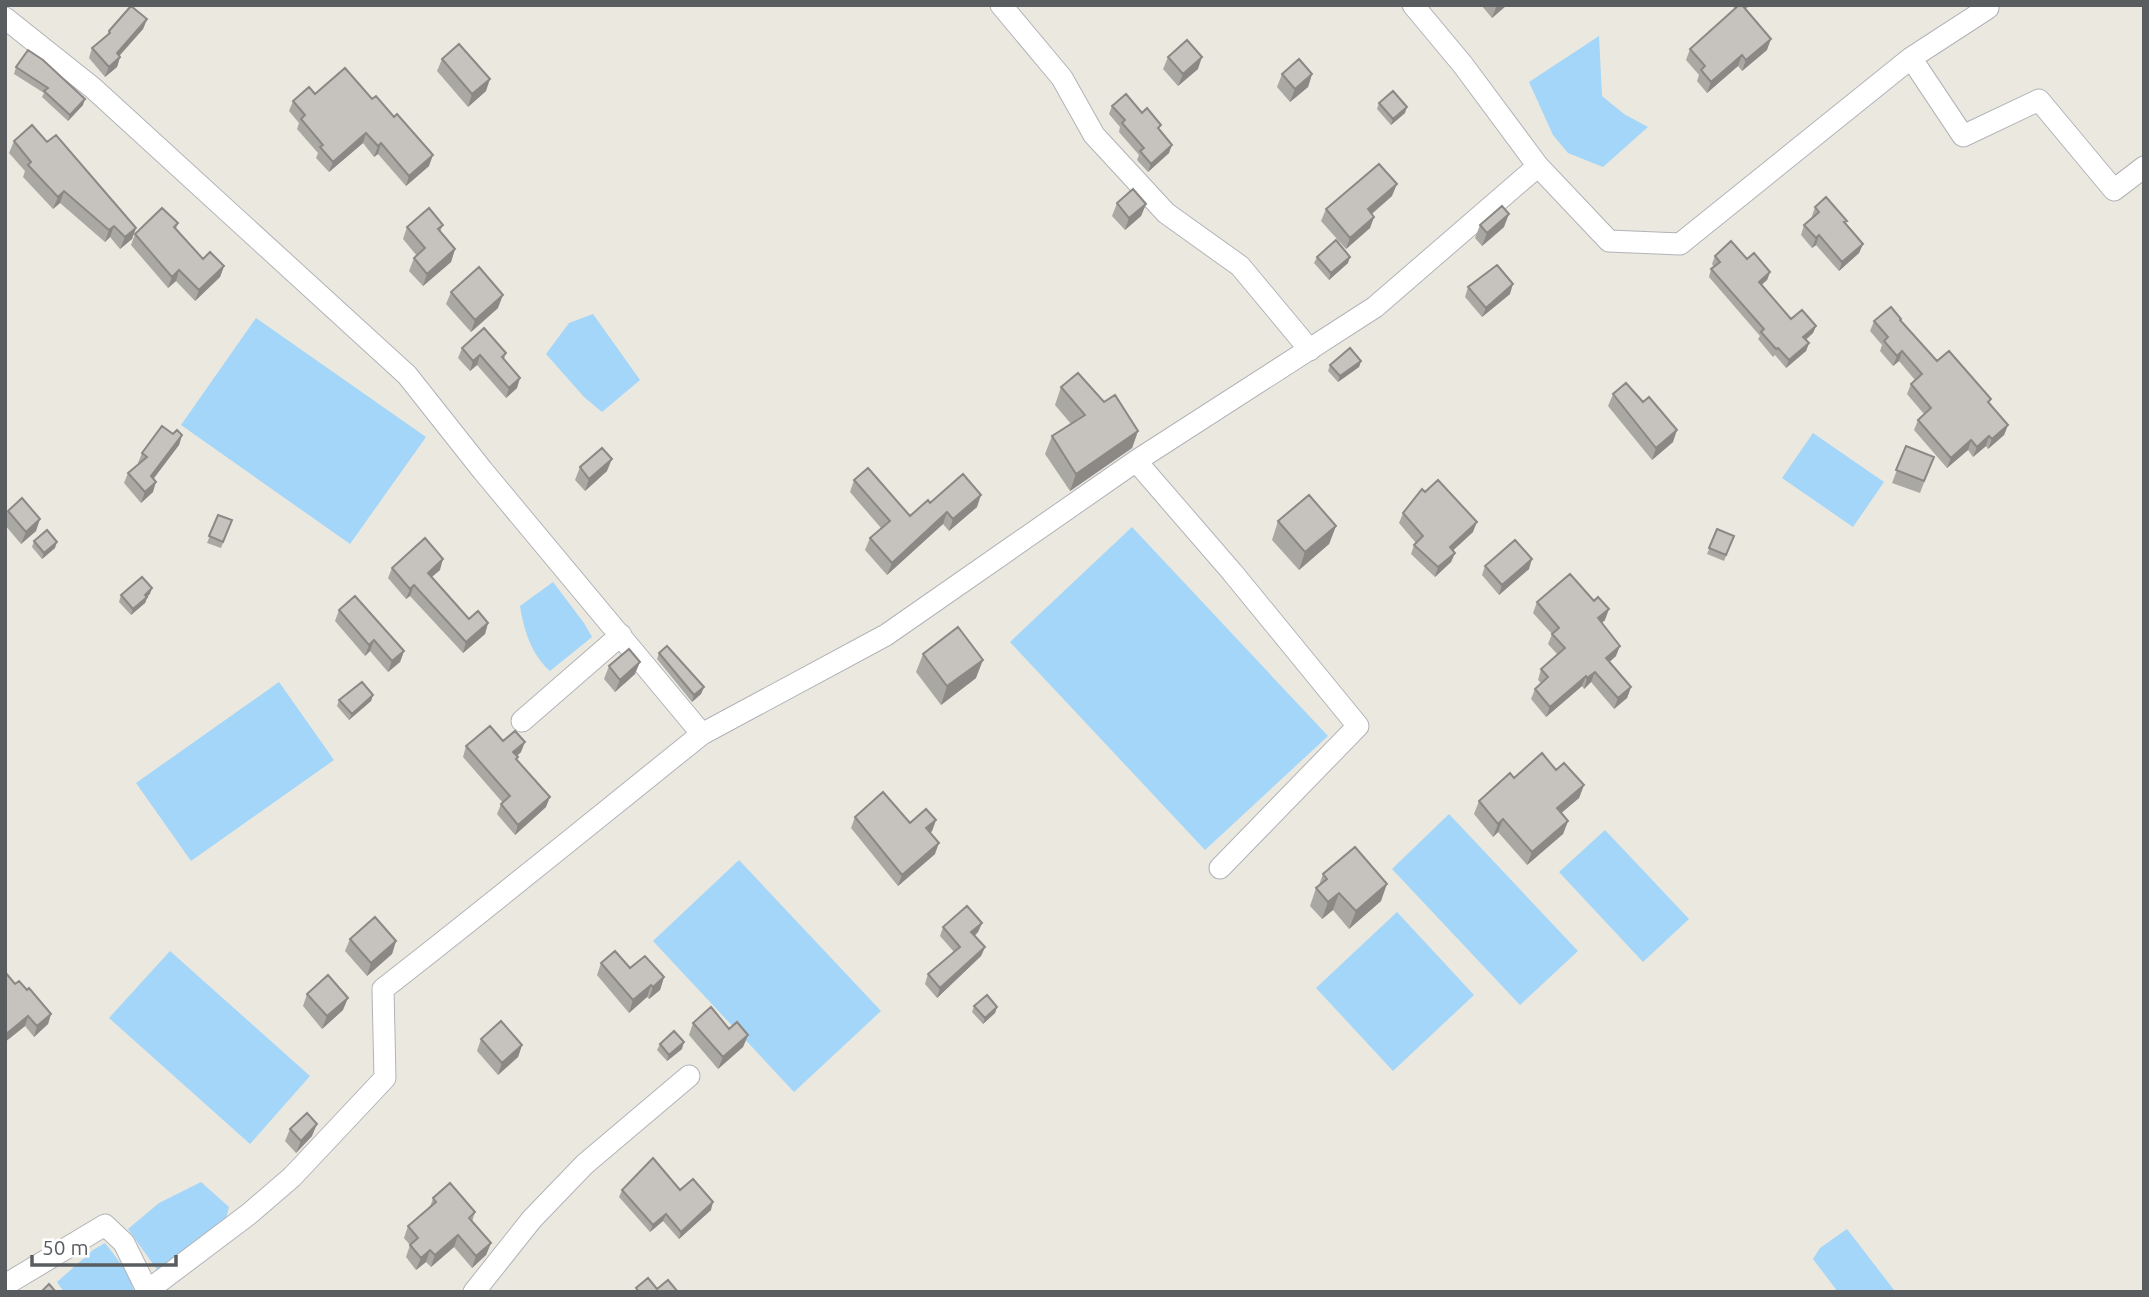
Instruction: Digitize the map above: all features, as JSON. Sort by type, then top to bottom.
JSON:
[{"type":"street","points":[[1001,5],[1062,78],[1094,135],[1166,213],[1240,266],[1310,349]]},
{"type":"street","points":[[1413,5],[1463,65],[1538,166],[1609,241],[1680,244],[1911,58],[1987,8],[1986,5]]},
{"type":"street","points":[[5,18],[93,88],[407,375],[483,471],[702,734]]},
{"type":"street","points":[[1911,58],[1963,136],[2039,100],[2114,190],[2144,167]]},
{"type":"street","points":[[5,1285],[105,1224],[124,1243],[148,1291],[249,1214],[292,1177],[386,1078],[383,989],[702,734],[886,635],[1136,461],[1375,307],[1538,166]]},
{"type":"street","points":[[1136,461],[1233,572],[1358,726],[1220,868]]},
{"type":"street","points":[[522,722],[621,635]]},
{"type":"street","points":[[474,1292],[532,1219],[585,1164],[689,1076]]},
{"type":"water","points":[[1599,36],[1602,96],[1624,114],[1648,127],[1603,167],[1568,153],[1553,135],[1529,82]]},
{"type":"water","points":[[593,314],[640,380],[602,412],[584,397],[546,354],[569,323]]},
{"type":"water","points":[[256,318],[426,437],[350,544],[181,425]]},
{"type":"water","points":[[1813,433],[1884,482],[1853,527],[1782,478]]},
{"type":"water","points":[[1132,527],[1328,736],[1205,850],[1010,642]]},
{"type":"water","points":[[553,582],[592,637],[550,671],[529,641],[520,606]]},
{"type":"water","points":[[279,682],[334,760],[191,861],[136,783]]},
{"type":"water","points":[[1449,814],[1578,951],[1520,1005],[1392,869]]},
{"type":"water","points":[[1605,830],[1689,919],[1643,962],[1559,872]]},
{"type":"water","points":[[739,860],[881,1011],[794,1092],[653,941]]},
{"type":"water","points":[[1397,912],[1474,995],[1393,1071],[1316,988]]},
{"type":"water","points":[[170,951],[310,1076],[250,1144],[109,1018]]},
{"type":"water","points":[[201,1182],[229,1207],[224,1226],[158,1271],[128,1229],[159,1203]]},
{"type":"water","points":[[1847,1229],[1894,1292],[1838,1292],[1813,1259],[1820,1248]]},
{"type":"water","points":[[105,1243],[128,1273],[134,1292],[64,1292],[57,1282],[93,1250]]},
{"type":"building","points":[[1742,5],[1771,39],[1746,60],[1742,55],[1711,82],[1701,70],[1705,66],[1690,49]]},
{"type":"building","points":[[131,6],[147,19],[117,53],[120,57],[109,67],[92,48],[110,33]]},
{"type":"building","points":[[1187,40],[1202,57],[1183,74],[1168,57]]},
{"type":"building","points":[[459,44],[490,79],[472,94],[442,59]]},
{"type":"building","points":[[28,50],[43,60],[85,99],[70,115],[44,91],[48,88],[16,67]]},
{"type":"building","points":[[1299,59],[1312,74],[1295,89],[1282,74]]},
{"type":"building","points":[[345,68],[372,99],[376,96],[394,117],[397,114],[433,155],[409,176],[381,143],[378,146],[366,133],[333,162],[320,147],[323,145],[301,119],[305,115],[293,101],[309,87],[315,94]]},
{"type":"building","points":[[1393,91],[1407,107],[1393,119],[1379,103]]},
{"type":"building","points":[[1126,94],[1142,113],[1147,108],[1172,145],[1151,164],[1140,151],[1144,148],[1122,123],[1125,120],[1112,106]]},
{"type":"building","points":[[32,125],[47,142],[56,135],[136,228],[125,237],[114,226],[109,230],[64,191],[58,197],[28,165],[31,162],[14,141]]},
{"type":"building","points":[[1379,164],[1397,184],[1368,209],[1374,217],[1350,238],[1326,209]]},
{"type":"building","points":[[1133,189],[1146,204],[1129,218],[1117,203]]},
{"type":"building","points":[[1826,197],[1863,244],[1842,262],[1819,235],[1816,238],[1804,225],[1819,212],[1815,207]]},
{"type":"building","points":[[1502,206],[1509,214],[1487,233],[1480,225]]},
{"type":"building","points":[[162,208],[178,223],[174,227],[203,259],[210,252],[224,266],[199,290],[179,270],[172,277],[135,234]]},
{"type":"building","points":[[429,208],[443,225],[438,229],[455,249],[427,274],[414,258],[425,248],[407,227]]},
{"type":"building","points":[[1336,240],[1350,257],[1331,273],[1317,257]]},
{"type":"building","points":[[1731,241],[1747,259],[1754,253],[1770,272],[1759,282],[1791,319],[1802,310],[1816,326],[1803,337],[1809,343],[1789,360],[1761,332],[1764,329],[1711,269],[1720,262],[1715,256]]},
{"type":"building","points":[[1497,265],[1513,284],[1486,308],[1468,287]]},
{"type":"building","points":[[479,267],[503,295],[475,320],[451,292]]},
{"type":"building","points":[[1891,307],[1937,361],[1949,351],[1991,399],[1988,402],[2008,425],[1992,439],[1989,436],[1977,447],[1971,440],[1951,458],[1918,420],[1931,408],[1911,384],[1922,374],[1902,351],[1897,356],[1884,341],[1888,337],[1874,321]]},
{"type":"building","points":[[484,328],[506,353],[502,357],[520,378],[509,388],[480,355],[473,361],[462,348]]},
{"type":"building","points":[[1350,348],[1361,361],[1340,376],[1330,365]]},
{"type":"building","points":[[1078,373],[1104,402],[1115,395],[1138,431],[1076,474],[1052,436],[1085,415],[1061,387]]},
{"type":"building","points":[[1626,383],[1643,402],[1649,397],[1677,430],[1656,448],[1613,394]]},
{"type":"building","points":[[162,426],[173,434],[177,430],[182,435],[151,476],[156,482],[145,492],[128,473],[147,457],[142,453]]},
{"type":"building","points":[[1906,446],[1934,457],[1924,481],[1896,470]]},
{"type":"building","points":[[602,448],[612,459],[589,479],[580,467]]},
{"type":"building","points":[[868,468],[910,516],[928,500],[930,503],[963,474],[981,495],[953,519],[947,512],[892,563],[870,538],[890,521],[854,480]]},
{"type":"building","points":[[1438,480],[1477,522],[1450,547],[1455,553],[1438,567],[1414,545],[1423,536],[1403,513],[1422,489],[1425,492]]},
{"type":"building","points":[[1309,495],[1336,526],[1305,552],[1278,521]]},
{"type":"building","points":[[22,498],[40,519],[26,532],[8,511]]},
{"type":"building","points":[[218,515],[232,520],[223,542],[209,536]]},
{"type":"building","points":[[1717,529],[1734,536],[1726,555],[1709,548]]},
{"type":"building","points":[[47,530],[57,542],[44,553],[34,541]]},
{"type":"building","points":[[425,538],[443,559],[428,573],[469,619],[478,611],[488,623],[466,642],[414,585],[410,589],[392,568]]},
{"type":"building","points":[[1515,540],[1532,559],[1502,585],[1485,566]]},
{"type":"building","points":[[1570,574],[1594,601],[1598,597],[1609,609],[1598,618],[1620,646],[1606,658],[1631,687],[1618,698],[1595,672],[1587,678],[1586,676],[1550,707],[1535,689],[1548,677],[1541,669],[1565,648],[1552,634],[1559,628],[1537,602]]},
{"type":"building","points":[[142,577],[152,588],[145,595],[147,597],[133,609],[121,595]]},
{"type":"building","points":[[355,596],[404,651],[392,661],[374,640],[369,645],[339,610]]},
{"type":"building","points":[[958,627],[983,660],[947,686],[923,654]]},
{"type":"building","points":[[667,646],[704,687],[694,695],[659,653]]},
{"type":"building","points":[[629,649],[640,662],[620,680],[609,666]]},
{"type":"building","points":[[362,682],[373,695],[352,714],[339,700]]},
{"type":"building","points":[[490,726],[503,741],[515,731],[525,742],[513,752],[518,757],[516,759],[550,797],[518,825],[501,804],[510,796],[466,746]]},
{"type":"building","points":[[1542,753],[1556,770],[1564,763],[1584,785],[1557,808],[1568,821],[1532,852],[1503,819],[1498,824],[1479,801],[1510,773],[1514,778]]},
{"type":"building","points":[[883,792],[910,823],[926,809],[936,820],[926,828],[939,843],[902,875],[855,817]]},
{"type":"building","points":[[1355,847],[1387,884],[1356,911],[1339,893],[1328,902],[1316,888],[1327,879],[1323,874]]},
{"type":"building","points":[[967,906],[982,923],[971,932],[985,947],[940,988],[928,974],[960,947],[943,927]]},
{"type":"building","points":[[375,917],[396,941],[371,963],[350,939]]},
{"type":"building","points":[[615,951],[630,968],[645,956],[664,977],[633,1000],[601,963]]},
{"type":"building","points":[[5,972],[15,984],[19,981],[27,990],[29,988],[51,1014],[37,1026],[28,1016],[5,1035]]},
{"type":"building","points":[[328,975],[348,998],[327,1016],[307,994]]},
{"type":"building","points":[[987,995],[997,1007],[985,1018],[974,1006]]},
{"type":"building","points":[[711,1007],[729,1029],[737,1022],[748,1035],[723,1057],[693,1023]]},
{"type":"building","points":[[501,1021],[522,1045],[502,1063],[481,1039]]},
{"type":"building","points":[[674,1031],[684,1042],[669,1055],[660,1044]]},
{"type":"building","points":[[307,1113],[317,1124],[301,1141],[290,1129]]},
{"type":"building","points":[[653,1158],[680,1190],[693,1179],[713,1202],[681,1232],[666,1214],[653,1225],[622,1190]]},
{"type":"building","points":[[450,1183],[475,1212],[469,1218],[491,1243],[476,1256],[458,1235],[435,1255],[430,1250],[421,1258],[410,1245],[418,1238],[408,1226],[436,1202],[433,1198]]},
{"type":"building","points":[[648,1278],[657,1289],[668,1280],[678,1292],[639,1292],[636,1288]]},
{"type":"building","points":[[49,1284],[56,1292],[41,1292]]}]
